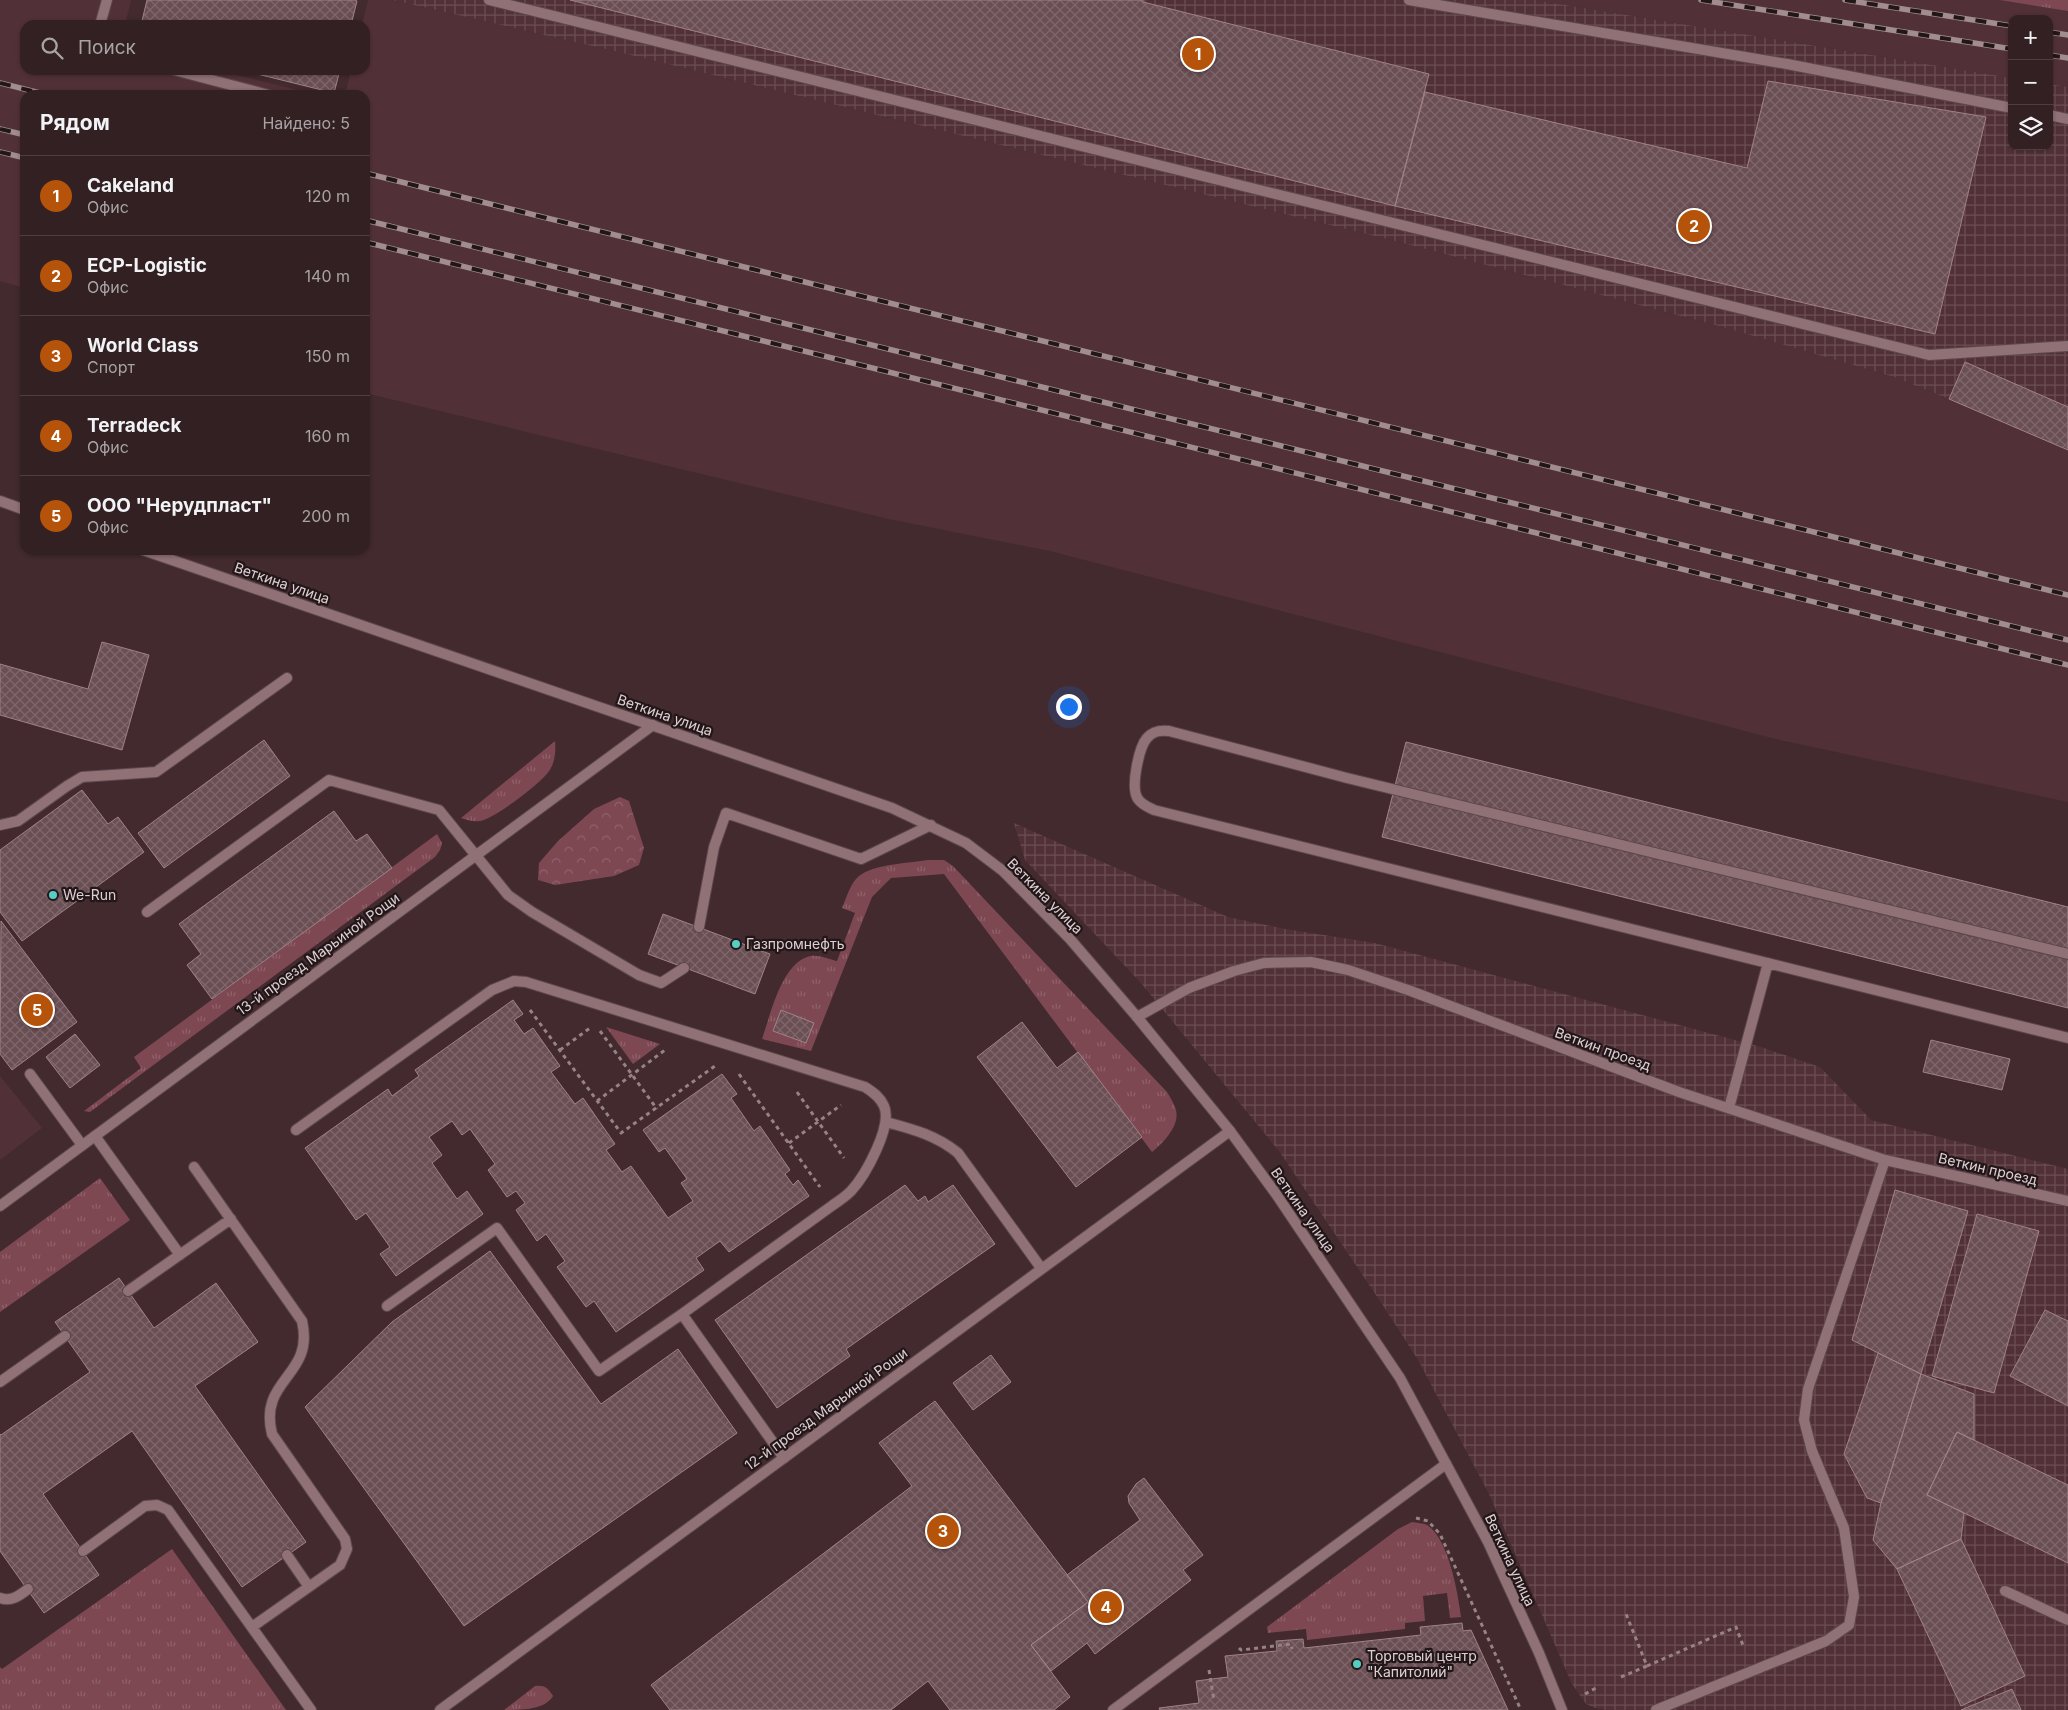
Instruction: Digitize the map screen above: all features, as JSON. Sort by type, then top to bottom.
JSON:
[{"type":"street","points":[[101,20],[107,0]]},
{"type":"street","points":[[488,0],[1929,355],[2068,346]]},
{"type":"street","points":[[1409,0],[1787,64],[2008,107]]},
{"type":"street","points":[[193,75],[250,90]]},
{"type":"street","points":[[2053,117],[2068,119]]},
{"type":"street","points":[[0,501],[20,508]]},
{"type":"street","name":"Веткина улица","points":[[158,555],[892,808],[932,825],[966,844],[1003,871],[1070,939],[1137,1017],[1230,1131],[1276,1194],[1400,1378],[1488,1542],[1539,1653],[1562,1710]]},
{"type":"street","points":[[0,825],[18,821],[66,786],[82,778],[156,772],[287,678]]},
{"type":"street","name":"13-й проезд Марьиной Рощи","points":[[0,1206],[653,725]]},
{"type":"street","points":[[2068,954],[1347,778],[1169,731],[1154,732],[1145,740],[1134,785],[1138,800],[1154,810],[2068,1038]]},
{"type":"street","points":[[146,912],[329,780],[439,810],[508,895],[532,912],[640,975],[661,983],[684,968]]},
{"type":"street","points":[[699,927],[714,847],[726,813],[861,859],[932,825]]},
{"type":"street","name":"Веткин проезд","points":[[1137,1017],[1189,988],[1234,971],[1264,963],[1311,962],[1348,970],[1408,990],[1652,1082],[1885,1160],[2068,1201]]},
{"type":"street","points":[[1729,1108],[1768,963]]},
{"type":"street","points":[[296,1130],[492,990],[510,982],[526,982],[865,1087],[876,1094],[884,1107],[886,1122],[872,1158],[860,1180],[850,1192],[682,1314],[599,1371],[498,1228],[387,1306]]},
{"type":"street","points":[[30,1074],[82,1145]]},
{"type":"street","points":[[886,1122],[925,1133],[958,1152],[1041,1268]]},
{"type":"street","name":"12-й проезд Марьиной Рощи","points":[[440,1710],[1230,1131]]},
{"type":"street","points":[[95,1136],[180,1255]]},
{"type":"street","points":[[1656,1710],[1826,1641],[1849,1625],[1854,1597],[1844,1528],[1812,1451],[1804,1420],[1808,1389],[1885,1160]]},
{"type":"street","points":[[194,1167],[302,1321],[304,1346],[301,1358],[273,1396],[270,1426],[272,1434],[346,1539],[347,1549],[340,1565],[252,1627]]},
{"type":"street","points":[[128,1291],[231,1219]]},
{"type":"street","points":[[682,1314],[784,1458]]},
{"type":"street","points":[[0,1382],[65,1336]]},
{"type":"street","points":[[1113,1710],[1446,1464]]},
{"type":"street","points":[[83,1551],[145,1506],[164,1507],[173,1515],[311,1710]]},
{"type":"street","points":[[287,1555],[309,1587]]},
{"type":"street","points":[[0,1598],[8,1600],[16,1598],[28,1589]]},
{"type":"street","points":[[2005,1591],[2068,1620]]},
{"type":"path","points":[[510,982],[621,1133],[719,1064]]},
{"type":"path","points":[[560,1050],[595,1024],[657,1109]]},
{"type":"path","points":[[597,1100],[688,1033]]},
{"type":"path","points":[[773,1059],[860,1180]]},
{"type":"path","points":[[735,1068],[833,1205]]},
{"type":"path","points":[[789,1143],[865,1087]]},
{"type":"path","points":[[1411,1517],[1428,1521],[1440,1534],[1521,1710]]},
{"type":"path","points":[[1626,1614],[1647,1666]]},
{"type":"path","points":[[1621,1677],[1736,1627],[1754,1671]]},
{"type":"path","points":[[1236,1643],[1241,1650],[1291,1644],[1292,1649]]},
{"type":"path","points":[[1212,1679],[1214,1701]]},
{"type":"path","points":[[1585,1694],[1596,1688]]},
{"type":"shaded area","points":[[0,0],[131,0],[126,20],[20,20],[20,75],[236,75],[298,90],[20,90],[20,287],[0,281]]},
{"type":"shaded area","points":[[368,0],[392,0],[614,51],[1391,240],[1719,326],[1894,377],[2068,450],[2068,802],[1776,739],[1050,551],[889,519],[370,394],[370,90],[346,90],[350,75],[370,75],[370,20],[363,20]]},
{"type":"shaded area","points":[[392,0],[1535,0],[2008,77],[2008,150],[2053,150],[2053,85],[2068,87],[2068,450],[1894,377],[1719,326],[1391,240],[614,51]]},
{"type":"shaded area","points":[[1535,0],[2068,0],[2068,87],[2053,85],[2053,15],[2008,15],[2008,77]]},
{"type":"shaded area","points":[[1014,823],[1228,917],[1285,929],[1375,943],[1761,1047],[1820,1067],[1871,1120],[2068,1169],[2068,1710],[1606,1710],[1586,1704],[1572,1684],[1489,1494],[1418,1360],[1382,1304],[1279,1151],[1140,982],[1025,860]]},
{"type":"shaded area","points":[[0,1076],[42,1128],[0,1160]]},
{"type":"green space","points":[[2000,0],[2068,0],[2068,11]]},
{"type":"green space","points":[[555,741],[555,757],[551,768],[545,777],[527,792],[486,819],[475,821],[461,818]]},
{"type":"green space","points":[[620,797],[629,801],[644,848],[639,865],[614,876],[555,885],[538,880],[539,863],[558,841],[594,809]]},
{"type":"green space","points":[[437,834],[442,843],[435,857],[90,1112],[84,1111],[141,1068],[134,1057]]},
{"type":"green space","points":[[928,860],[944,860],[953,866],[1167,1092],[1177,1113],[1176,1120],[1171,1132],[1152,1152],[944,874],[891,878],[872,897],[811,1051],[762,1039],[773,1005],[790,970],[798,962],[811,956],[837,961],[855,913],[842,908],[855,880],[862,874],[876,868]]},
{"type":"green space","points":[[606,1027],[660,1044],[633,1064]]},
{"type":"green space","points":[[100,1178],[130,1220],[0,1312],[0,1252]]},
{"type":"green space","points":[[1412,1522],[1427,1525],[1435,1532],[1441,1542],[1451,1568],[1461,1617],[1450,1618],[1447,1593],[1423,1596],[1425,1621],[1405,1623],[1405,1629],[1307,1640],[1306,1629],[1268,1633],[1267,1627],[1398,1529]]},
{"type":"green space","points":[[172,1549],[286,1710],[0,1710],[0,1667],[2,1669]]},
{"type":"green space","points":[[535,1686],[546,1688],[553,1696],[549,1701],[538,1707],[504,1710]]},
{"type":"building","points":[[147,0],[357,1],[352,20],[142,20]]},
{"type":"building","points":[[570,0],[1143,0],[1143,2],[1429,74],[1395,206]]},
{"type":"building","points":[[261,75],[339,75],[335,90],[322,90]]},
{"type":"building","points":[[1768,81],[1986,117],[1935,334],[1395,206],[1425,92],[1747,168]]},
{"type":"building","points":[[1965,362],[2068,407],[2068,450],[1949,399]]},
{"type":"building","points":[[102,642],[149,655],[122,750],[0,715],[0,664],[88,689]]},
{"type":"building","points":[[264,740],[290,776],[164,868],[138,833]]},
{"type":"building","points":[[1406,742],[2068,907],[2068,1008],[1382,837]]},
{"type":"building","points":[[82,790],[108,824],[118,817],[144,852],[22,941],[0,912],[0,850]]},
{"type":"building","points":[[334,811],[356,841],[367,834],[392,868],[212,999],[187,965],[201,954],[179,924]]},
{"type":"building","points":[[663,914],[770,954],[755,994],[648,954]]},
{"type":"building","points":[[1,921],[77,1022],[12,1070],[0,1054]]},
{"type":"building","points":[[513,1000],[523,1014],[514,1020],[524,1034],[533,1028],[560,1066],[551,1072],[575,1104],[583,1098],[615,1144],[606,1150],[622,1172],[631,1166],[668,1218],[693,1201],[681,1183],[687,1179],[665,1148],[659,1152],[643,1130],[722,1074],[737,1094],[731,1098],[754,1131],[760,1126],[790,1170],[785,1174],[793,1185],[798,1180],[809,1196],[729,1252],[720,1241],[696,1258],[704,1270],[616,1332],[594,1301],[586,1307],[557,1267],[565,1261],[546,1234],[537,1241],[516,1210],[525,1203],[516,1191],[507,1197],[488,1170],[495,1164],[470,1129],[462,1135],[452,1121],[429,1137],[442,1155],[432,1163],[457,1199],[467,1191],[483,1214],[396,1276],[380,1254],[390,1247],[366,1213],[356,1220],[305,1148],[388,1089],[392,1096],[419,1076],[415,1070]]},
{"type":"building","points":[[781,1010],[814,1023],[806,1043],[773,1031]]},
{"type":"building","points":[[1022,1022],[1057,1068],[1078,1052],[1142,1137],[1076,1187],[977,1057]]},
{"type":"building","points":[[75,1034],[100,1065],[70,1088],[46,1057]]},
{"type":"building","points":[[1931,1040],[2010,1059],[2002,1090],[1923,1072]]},
{"type":"building","points":[[905,1185],[918,1201],[925,1196],[928,1202],[953,1185],[995,1244],[846,1349],[850,1356],[777,1408],[715,1320]]},
{"type":"building","points":[[1895,1190],[1968,1211],[1921,1374],[1852,1340]]},
{"type":"building","points":[[1977,1214],[2039,1231],[1994,1393],[1932,1376]]},
{"type":"building","points":[[490,1251],[601,1404],[678,1349],[737,1433],[464,1626],[305,1407],[392,1322]]},
{"type":"building","points":[[119,1278],[154,1328],[216,1283],[258,1342],[195,1386],[306,1542],[242,1587],[132,1431],[43,1494],[99,1575],[44,1613],[0,1551],[0,1434],[90,1372],[55,1322]]},
{"type":"building","points":[[2045,1310],[2068,1321],[2068,1406],[2010,1376]]},
{"type":"building","points":[[1878,1353],[1921,1374],[1881,1503],[1867,1498],[1844,1454]]},
{"type":"building","points":[[991,1355],[1011,1382],[973,1410],[953,1383]]},
{"type":"building","points":[[1921,1374],[1974,1394],[1974,1440],[1957,1432],[1927,1495],[1964,1513],[1961,1539],[1897,1569],[1873,1540],[1881,1503]]},
{"type":"building","points":[[935,1401],[1088,1602],[1031,1645],[1070,1697],[1054,1710],[950,1710],[928,1681],[891,1710],[670,1710],[651,1685],[912,1486],[879,1443]]},
{"type":"building","points":[[1957,1432],[2068,1485],[2068,1563],[1927,1495]]},
{"type":"building","points":[[1144,1478],[1203,1555],[1183,1570],[1191,1580],[1095,1654],[1087,1643],[1051,1671],[1031,1645],[1088,1602],[1067,1575],[1140,1520],[1129,1503],[1128,1496],[1136,1484]]},
{"type":"building","points":[[1961,1539],[2025,1676],[1961,1706],[1897,1569]]},
{"type":"building","name":"Торговый центр \"Капитолий\"","points":[[1462,1623],[1463,1631],[1471,1630],[1508,1710],[1160,1710],[1159,1708],[1199,1703],[1196,1681],[1228,1677],[1225,1656],[1277,1651],[1276,1641],[1303,1639],[1304,1648],[1421,1635],[1420,1627]]},
{"type":"building","points":[[2012,1689],[2021,1710],[1961,1710]]},
{"type":"railway","points":[[1701,0],[2008,48]]},
{"type":"railway","points":[[1845,0],[2008,25]]},
{"type":"railway","points":[[2053,33],[2068,35]]},
{"type":"railway","points":[[2053,56],[2068,58]]},
{"type":"railway","points":[[0,83],[28,90]]},
{"type":"railway","points":[[0,129],[20,134]]},
{"type":"railway","points":[[0,152],[20,157]]},
{"type":"railway","points":[[370,174],[2068,595]]},
{"type":"railway","points":[[370,221],[2068,640]]},
{"type":"railway","points":[[370,243],[2068,665]]},
{"type":"place","name":"Cakeland","points":[[1198,54]]},
{"type":"place","name":"ECP-Logistic","points":[[1694,226]]},
{"type":"place","name":"We-Run","points":[[53,895]]},
{"type":"place","name":"Газпромнефть","points":[[736,944]]},
{"type":"place","name":"ООО \"Нерудпласт\"","points":[[37,1010]]},
{"type":"place","name":"World Class","points":[[943,1531]]},
{"type":"place","name":"Terradeck","points":[[1106,1607]]},
{"type":"place","name":"Торговый центр \"Капитолий\"","points":[[1357,1664]]}]
